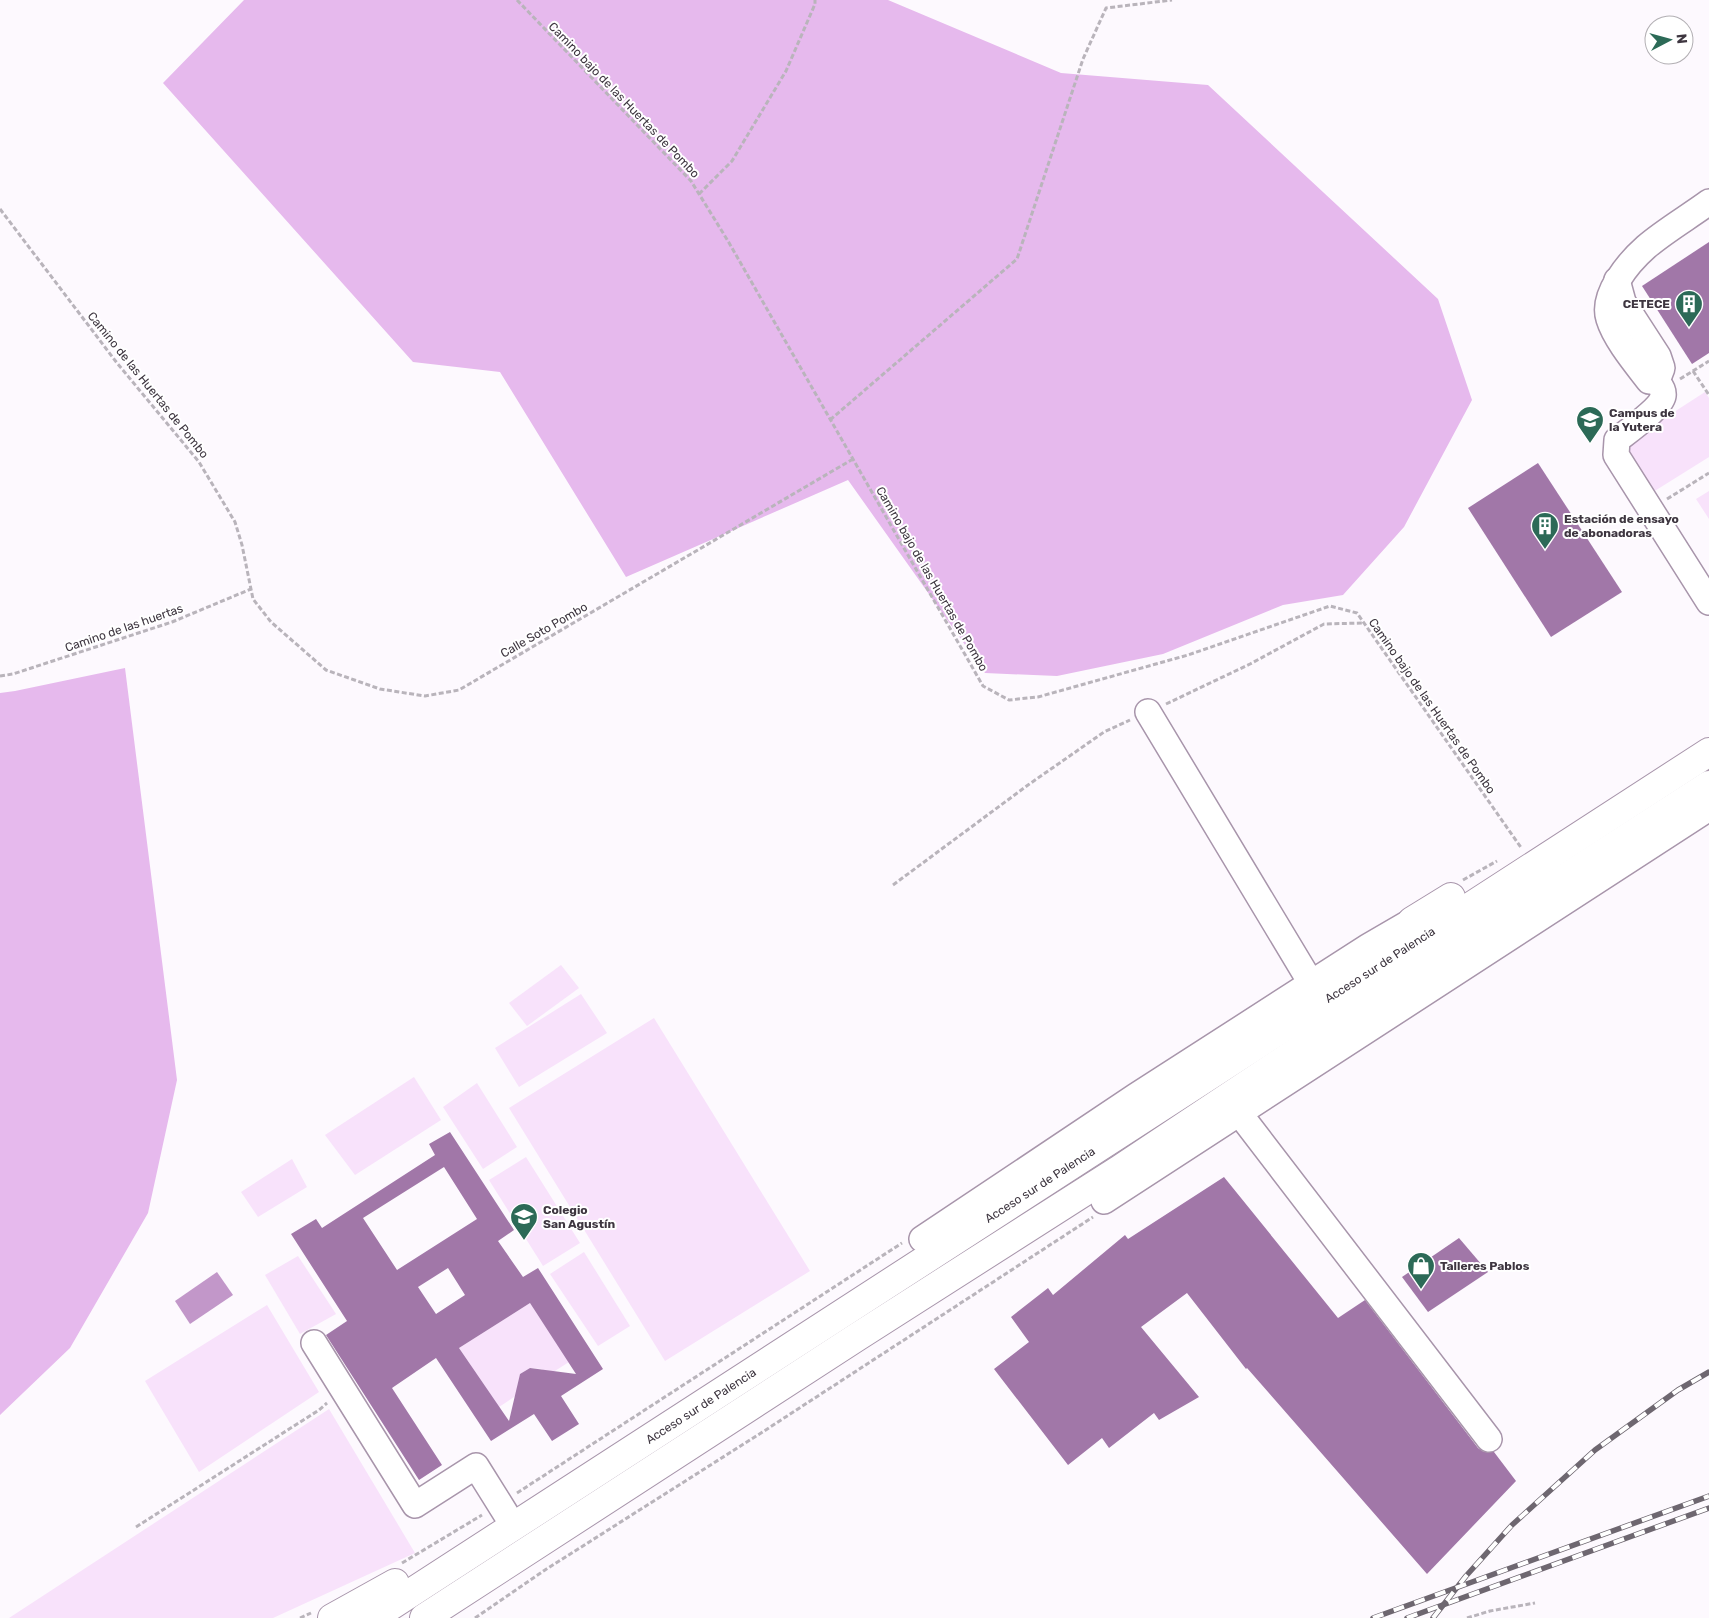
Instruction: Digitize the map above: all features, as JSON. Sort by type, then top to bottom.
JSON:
[{"type":"highway","name":"Acceso sur de Palencia","points":[[372,1618],[1709,752]]},
{"type":"highway","points":[[424,1618],[856,1337],[1120,1169],[1347,1018],[1709,785]]},
{"type":"highway","points":[[1412,921],[1505,865],[1591,828]]},
{"type":"highway","points":[[459,1618],[617,1510],[784,1401],[856,1337],[950,1292],[1104,1201]]},
{"type":"highway","points":[[774,1358],[825,1307],[922,1239]]},
{"type":"highway","points":[[332,1618],[477,1534],[667,1410],[747,1376]]},
{"type":"lane","points":[[1709,202],[1646,247],[1617,280],[1608,300],[1608,318],[1617,337],[1649,381],[1660,385],[1663,397],[1658,405],[1617,440],[1616,455],[1709,602]]},
{"type":"lane","points":[[1148,712],[1312,983]]},
{"type":"lane","points":[[1104,1201],[1709,808]]},
{"type":"lane","points":[[922,1239],[1136,1096],[1369,946],[1412,921]]},
{"type":"lane","points":[[1240,1113],[1489,1439]]},
{"type":"lane","points":[[314,1343],[415,1505],[476,1466],[506,1514]]},
{"type":"path","name":"Camino bajo de las Huertas de Pombo","points":[[517,0],[691,181],[728,241],[983,686],[1009,700],[1038,698],[1179,657],[1330,606],[1357,613],[1526,856]]},
{"type":"path","points":[[699,194],[732,162],[786,71],[815,4],[815,0]]},
{"type":"path","points":[[830,420],[1017,259],[1083,59],[1106,8],[1172,0]]},
{"type":"path","name":"Camino de las Huertas de Pombo","points":[[0,208],[117,363],[199,462],[235,522],[251,589]]},
{"type":"path","points":[[1660,385],[1709,361]]},
{"type":"path","points":[[1693,370],[1709,395]]},
{"type":"path","name":"Calle Soto Pombo","points":[[251,589],[253,598],[271,622],[326,670],[380,689],[425,696],[459,690],[853,459]]},
{"type":"path","points":[[1650,510],[1709,473]]},
{"type":"path","name":"Camino de las huertas","points":[[0,676],[22,671],[172,622],[251,589]]},
{"type":"path","points":[[893,885],[1028,785],[1104,732],[1250,664],[1324,624],[1364,623]]},
{"type":"path","points":[[136,1527],[319,1410],[343,1389]]},
{"type":"path","points":[[1467,1618],[1490,1611],[1535,1603]]},
{"type":"shaded area","points":[[244,0],[888,0],[1061,73],[1208,85],[1438,299],[1472,400],[1404,527],[1343,595],[1283,605],[1163,654],[1057,676],[985,673],[848,480],[626,577],[500,372],[413,362],[163,83]]},
{"type":"shaded area","points":[[1705,392],[1709,398],[1709,457],[1653,492],[1629,453],[1630,445],[1654,425]]},
{"type":"shaded area","points":[[1709,491],[1709,519],[1696,499]]},
{"type":"shaded area","points":[[125,668],[177,1080],[148,1213],[70,1348],[0,1415],[0,693]]},
{"type":"shaded area","points":[[561,965],[579,988],[527,1026],[509,1003]]},
{"type":"shaded area","points":[[581,994],[607,1033],[519,1087],[495,1048]]},
{"type":"shaded area","points":[[654,1018],[810,1271],[665,1361],[509,1108]]},
{"type":"shaded area","points":[[414,1077],[441,1120],[355,1175],[325,1135]]},
{"type":"shaded area","points":[[477,1083],[517,1147],[483,1169],[443,1107]]},
{"type":"shaded area","points":[[526,1157],[580,1243],[543,1266],[489,1180]]},
{"type":"shaded area","points":[[292,1159],[307,1187],[258,1217],[241,1192]]},
{"type":"shaded area","points":[[584,1252],[630,1326],[598,1346],[550,1274]]},
{"type":"shaded area","points":[[298,1256],[336,1314],[300,1334],[265,1275]]},
{"type":"shaded area","points":[[217,1272],[233,1295],[190,1324],[175,1301]]},
{"type":"shaded area","points":[[530,1303],[569,1362],[547,1376],[542,1369],[530,1368],[520,1374],[517,1387],[520,1393],[499,1407],[459,1348]]},
{"type":"shaded area","points":[[267,1305],[319,1392],[199,1472],[145,1381]]},
{"type":"shaded area","points":[[329,1409],[415,1553],[273,1618],[9,1618]]},
{"type":"building","name":"CETECE","points":[[1709,242],[1709,353],[1692,364],[1642,286]]},
{"type":"building","name":"Estación de ensayo de abonadoras","points":[[1538,463],[1622,592],[1551,637],[1468,508]]},
{"type":"building","points":[[450,1132],[514,1230],[498,1241],[523,1277],[538,1268],[603,1369],[561,1396],[579,1424],[552,1441],[534,1414],[491,1441],[436,1358],[392,1388],[442,1465],[419,1480],[326,1335],[347,1321],[291,1234],[316,1219],[322,1228],[435,1155],[429,1144]],"holes":[[[444,1167],[477,1219],[397,1270],[363,1218]],[[448,1268],[465,1295],[436,1314],[418,1287]],[[530,1303],[576,1374],[530,1368],[520,1374],[509,1421],[459,1348]]]},
{"type":"building","points":[[1224,1177],[1338,1318],[1365,1300],[1478,1448],[1484,1452],[1494,1452],[1516,1481],[1427,1574],[1246,1369],[1187,1293],[1141,1327],[1199,1397],[1159,1420],[1154,1413],[1109,1448],[1102,1438],[1068,1465],[994,1369],[1029,1342],[1011,1317],[1048,1288],[1053,1295],[1125,1235],[1128,1239]]},
{"type":"building","points":[[1459,1238],[1488,1272],[1428,1312],[1402,1277]]},
{"type":"railway","points":[[1433,1618],[1466,1576],[1512,1525],[1595,1450],[1678,1390],[1709,1372]]},
{"type":"railway","points":[[1373,1618],[1709,1496]]},
{"type":"railway","points":[[1407,1618],[1709,1508]]},
{"type":"place","name":"CETECE","points":[[1689,328]]},
{"type":"place","name":"Campus de la Yutera","points":[[1590,444]]},
{"type":"place","name":"Estación de ensayo de abonadoras","points":[[1545,550]]},
{"type":"place","name":"Colegio San Agustín","points":[[524,1241]]},
{"type":"place","name":"Talleres Pablos","points":[[1421,1290]]}]
